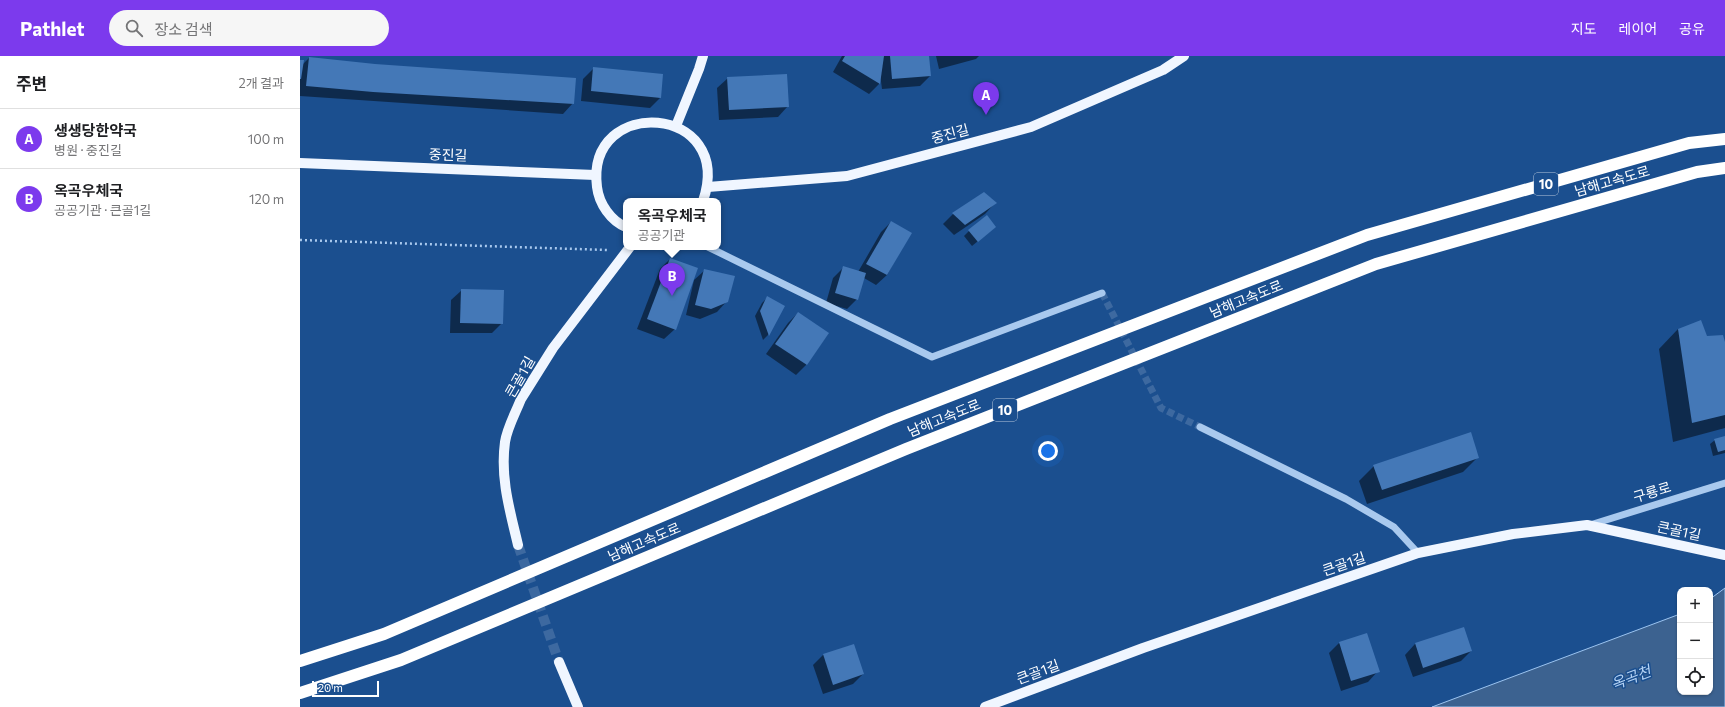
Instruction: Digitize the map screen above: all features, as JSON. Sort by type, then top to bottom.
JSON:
[{"type":"highway","name":"남해고속도로","points":[[300,661],[384,634],[890,419],[1367,236],[1688,143],[1725,139]]},
{"type":"highway","name":"남해고속도로","points":[[300,693],[402,660],[906,449],[1376,264],[1697,172],[1725,168]]},
{"type":"main road","points":[[676,126],[703,56]]},
{"type":"main road","name":"중진길","points":[[708,187],[847,176],[1031,127],[1163,70],[1184,56]]},
{"type":"main road","points":[[623,226],[606,212],[598,194],[595,175],[598,160],[606,146],[616,134],[630,126],[645,121],[661,122],[676,126],[688,134],[698,145],[705,158],[709,172],[708,187],[704,198]]},
{"type":"main road","name":"중진길","points":[[300,163],[595,175]]},
{"type":"main road","name":"큰골1길","points":[[518,545],[504,487],[505,442],[518,407],[521,399],[553,348],[628,250]]},
{"type":"main road","name":"큰골1길","points":[[985,707],[1143,648],[1418,554],[1514,534],[1587,526],[1725,555]]},
{"type":"main road","points":[[560,662],[578,707]]},
{"type":"street","points":[[714,250],[932,357],[1102,293]]},
{"type":"street","points":[[1200,427],[1353,503],[1394,527],[1418,554]]},
{"type":"street","name":"구룡로","points":[[1587,526],[1725,483]]},
{"type":"path","points":[[300,240],[623,249]]},
{"type":"water","name":"옥곡천","points":[[1725,588],[1725,707],[1432,707],[1677,615],[1677,695],[1713,695],[1713,597]]},
{"type":"building","points":[[845,56],[884,56],[880,84],[842,61]]},
{"type":"building","points":[[890,56],[929,56],[931,76],[892,79]]},
{"type":"building","points":[[309,57],[375,64],[576,78],[574,104],[373,92],[306,86]]},
{"type":"building","points":[[300,60],[304,60],[301,79],[300,79]]},
{"type":"building","points":[[593,67],[663,74],[661,98],[591,91]]},
{"type":"building","points":[[787,74],[789,107],[729,110],[727,77]]},
{"type":"building","points":[[984,192],[997,203],[965,225],[952,213]]},
{"type":"building","points":[[987,215],[996,227],[978,242],[968,230]]},
{"type":"building","points":[[891,221],[912,233],[887,275],[866,264]]},
{"type":"building","points":[[670,258],[698,268],[676,330],[647,319]]},
{"type":"building","points":[[843,266],[866,273],[858,300],[835,293]]},
{"type":"building","points":[[704,269],[735,276],[728,302],[711,309],[695,305]]},
{"type":"building","points":[[461,289],[504,290],[503,324],[460,323]]},
{"type":"building","points":[[767,296],[785,306],[769,336],[760,311]]},
{"type":"building","points":[[798,312],[829,333],[807,365],[775,344]]},
{"type":"building","points":[[1701,320],[1707,336],[1723,335],[1725,342],[1725,415],[1692,423],[1678,329]]},
{"type":"building","points":[[1471,432],[1479,458],[1382,490],[1373,465]]},
{"type":"building","points":[[1725,436],[1725,450],[1718,452],[1714,439]]},
{"type":"building","points":[[1464,627],[1472,651],[1423,668],[1415,643]]},
{"type":"building","points":[[1367,633],[1380,672],[1351,681],[1339,642]]},
{"type":"building","points":[[854,644],[864,674],[833,685],[823,654]]},
{"type":"tunnel","points":[[1102,293],[1161,408],[1200,427]]},
{"type":"tunnel","points":[[518,545],[559,662]]},
{"type":"place","name":"생생당한약국","points":[[986,115]]},
{"type":"place","name":"옥곡우체국","points":[[672,296]]}]
